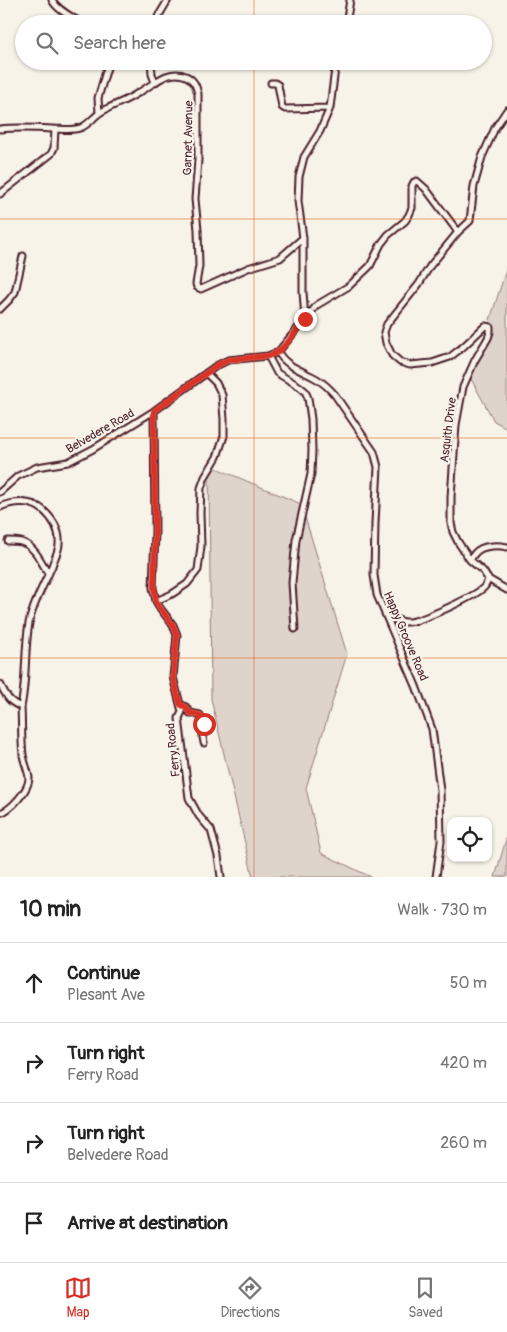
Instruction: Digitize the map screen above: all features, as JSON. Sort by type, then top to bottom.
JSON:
[{"type":"street","points":[[52,0],[54,4],[70,15]]},
{"type":"street","points":[[159,15],[168,0]]},
{"type":"street","points":[[348,15],[350,0]]},
{"type":"street","points":[[99,113],[98,98],[106,70]]},
{"type":"street","points":[[152,70],[155,83]]},
{"type":"street","points":[[305,319],[303,238],[298,201],[299,177],[304,157],[320,131],[330,108],[335,70]]},
{"type":"street","name":"Garnet Avenue","points":[[0,129],[14,127],[68,130],[80,128],[91,122],[99,113],[138,94],[169,75],[184,75],[193,80],[198,94],[198,160],[195,199],[199,266],[197,287],[201,289],[248,268],[280,258],[303,238]]},
{"type":"street","points":[[271,83],[278,85],[282,107],[285,109],[330,108]]},
{"type":"street","points":[[458,232],[470,221],[474,186],[482,157],[495,128],[507,110]]},
{"type":"street","points":[[0,194],[51,154],[54,148],[55,129]]},
{"type":"street","name":"Belvedere Road","points":[[0,492],[18,476],[37,467],[68,462],[93,448],[154,411],[216,366],[228,360],[268,356],[278,352],[316,305],[349,286],[370,266],[381,244],[409,215],[412,208],[412,186],[414,182],[420,182],[458,232]]},
{"type":"street","name":"Asquith Drive","points":[[458,232],[387,324],[384,332],[386,343],[392,355],[400,362],[410,365],[432,363],[450,357],[485,326],[490,327],[488,338],[475,360],[463,387],[456,424],[451,523],[458,542],[470,560],[483,571],[488,579],[507,590]]},
{"type":"street","points":[[0,309],[15,292],[23,256]]},
{"type":"street","name":"Happy Groove Road","points":[[278,352],[285,362],[318,380],[336,395],[374,452],[378,467],[374,575],[377,595],[416,686],[432,729],[440,790],[441,841],[436,877]]},
{"type":"street","points":[[268,356],[278,373],[305,391],[311,419],[311,474],[296,540],[293,574],[295,629]]},
{"type":"street","points":[[154,411],[154,588],[156,601],[172,594],[187,584],[198,570],[201,488],[205,476],[218,457],[224,436],[222,395],[216,383],[206,373]]},
{"type":"street","points":[[0,507],[10,503],[26,502],[40,507],[56,525],[59,544],[32,609],[25,651],[24,694],[21,707],[23,756],[29,778],[22,795],[13,805],[0,814]]},
{"type":"street","points":[[8,541],[20,542],[30,546],[48,573]]},
{"type":"street","points":[[470,560],[475,552],[485,547],[507,547]]},
{"type":"street","points":[[382,608],[394,619],[407,623],[417,621],[462,601],[484,587],[488,579]]},
{"type":"street","name":"Ferry Road","points":[[156,601],[173,625],[177,635],[173,677],[182,712],[179,718],[189,798],[199,816],[211,830],[221,877]]},
{"type":"street","points":[[0,684],[9,700],[21,707]]},
{"type":"street","points":[[180,704],[186,707],[190,713],[200,715],[204,724],[202,735],[204,743]]},
{"type":"shaded area","points":[[507,267],[507,428],[494,421],[471,379]]},
{"type":"shaded area","points":[[209,465],[301,504],[347,654],[306,788],[321,853],[371,877],[253,877],[211,699]]},
{"type":"shaded area","points":[[507,836],[507,877],[495,877]]},
{"type":"route","points":[[204,724],[200,715],[190,713],[186,707],[180,704],[173,677],[177,635],[173,625],[156,601],[154,588],[154,411],[216,366],[228,360],[268,356],[278,352],[305,319]]}]
